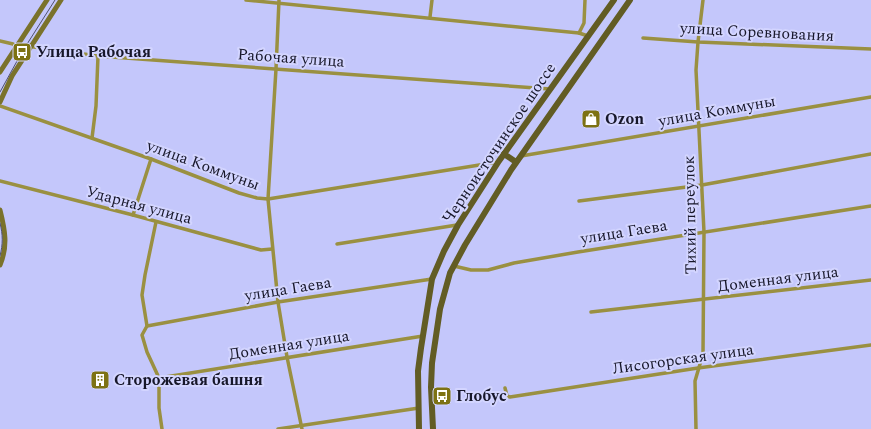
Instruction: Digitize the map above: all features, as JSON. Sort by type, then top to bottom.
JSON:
[{"type":"main road","points":[[0,72],[47,0]]},
{"type":"main road","points":[[0,102],[12,76],[61,0]]},
{"type":"main road","name":"Черноисточинское шоссе","points":[[419,429],[420,408],[418,371],[432,279],[444,251],[458,225],[504,154],[614,0]]},
{"type":"main road","name":"Черноисточинское шоссе","points":[[433,429],[432,373],[436,335],[440,309],[447,283],[454,266],[465,244],[516,162],[630,0]]},
{"type":"main road","points":[[504,154],[516,162]]},
{"type":"main road","points":[[0,210],[6,240],[0,265]]},
{"type":"street","points":[[246,0],[279,1],[579,32],[588,36]]},
{"type":"street","points":[[430,17],[432,0]]},
{"type":"street","points":[[579,32],[584,23],[585,0]]},
{"type":"street","name":"Тихий переулок","points":[[696,429],[695,381],[702,356],[704,232],[696,70],[703,0]]},
{"type":"street","points":[[279,1],[268,199],[278,302],[301,427]]},
{"type":"street","name":"улица Соревнования","points":[[643,38],[698,42],[871,49]]},
{"type":"street","points":[[0,41],[17,46]]},
{"type":"street","name":"Рабочая улица","points":[[31,45],[34,47],[98,56],[550,89]]},
{"type":"street","points":[[92,138],[96,106],[98,56]]},
{"type":"street","name":"улица Коммуны","points":[[520,157],[871,97]]},
{"type":"street","name":"улица Коммуны","points":[[0,106],[151,159],[239,193],[257,198],[268,199],[499,162]]},
{"type":"street","points":[[579,201],[702,184],[871,154]]},
{"type":"street","points":[[133,215],[151,159]]},
{"type":"street","name":"Ударная улица","points":[[0,181],[261,250],[272,249]]},
{"type":"street","name":"улица Гаева","points":[[454,266],[470,270],[488,270],[557,256],[871,206]]},
{"type":"street","points":[[156,222],[142,295],[147,326],[142,335],[147,352],[159,378],[159,408],[162,429]]},
{"type":"street","points":[[338,244],[458,225]]},
{"type":"street","name":"улица Гаева","points":[[147,326],[278,302],[432,279]]},
{"type":"street","name":"Доменная улица","points":[[591,312],[871,280]]},
{"type":"street","name":"Доменная улица","points":[[159,378],[423,336]]},
{"type":"street","name":"Лисогорская улица","points":[[505,388],[507,396],[510,397],[698,368],[871,344]]},
{"type":"street","points":[[278,429],[301,427],[420,408]]},
{"type":"tram line","points":[[0,92],[22,52],[55,0]]},
{"type":"tram line","points":[[0,223],[2,232],[2,247],[0,256]]},
{"type":"place","name":"Улица Рабочая","points":[[22,52]]},
{"type":"place","name":"Ozon","points":[[591,119]]},
{"type":"place","name":"Сторожевая башня","points":[[100,380]]},
{"type":"place","name":"Глобус","points":[[442,396]]}]
